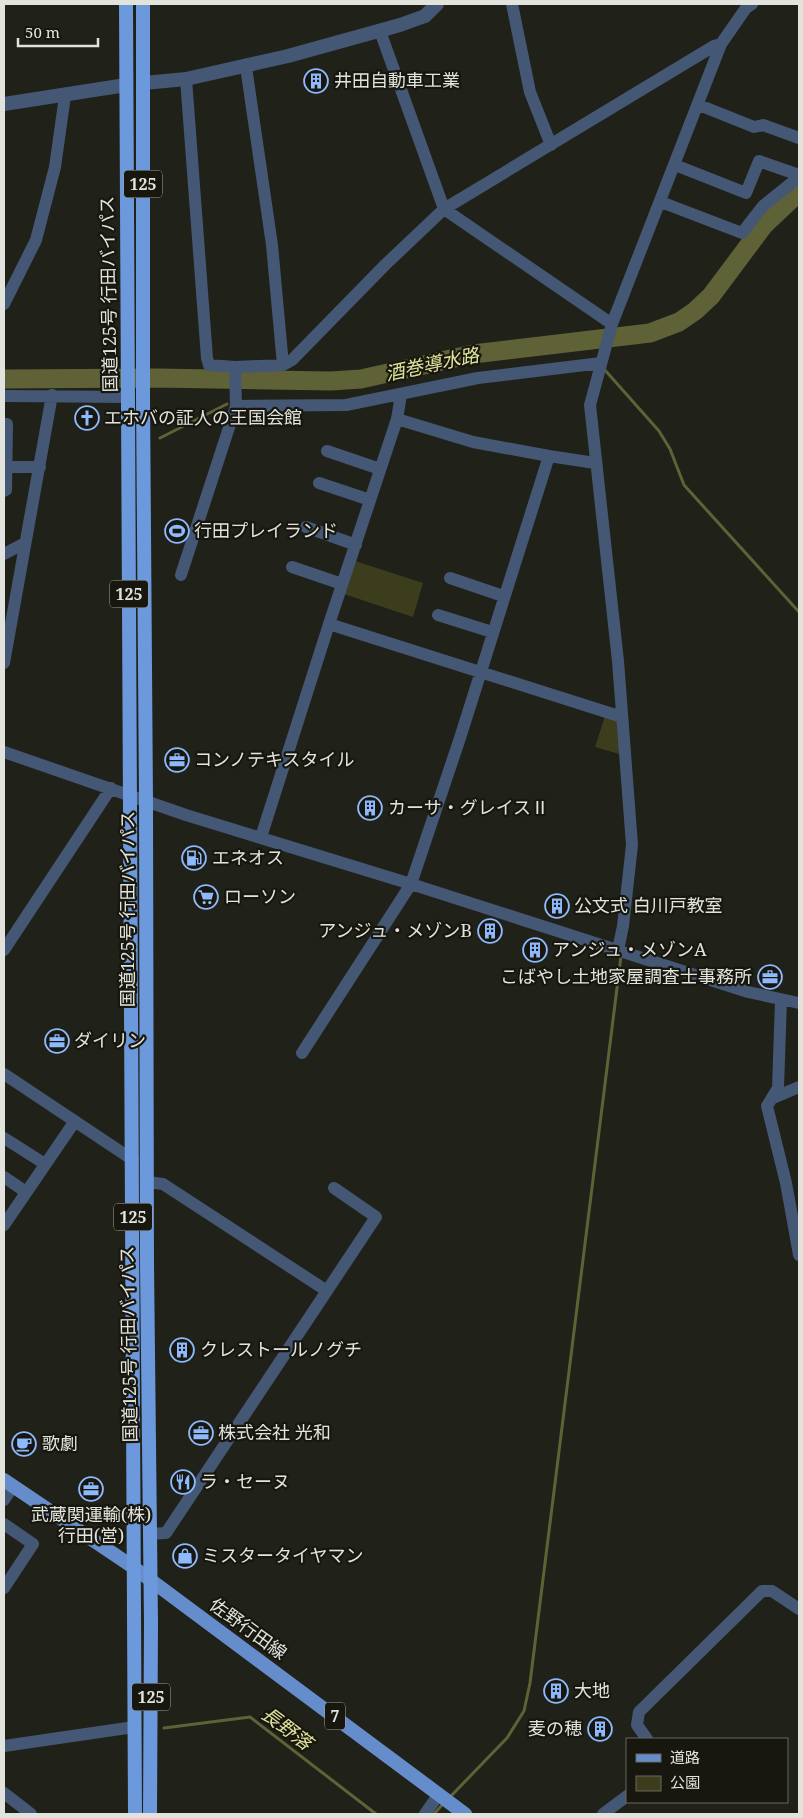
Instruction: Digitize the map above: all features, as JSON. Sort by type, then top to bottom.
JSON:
[{"type":"highway","name":"国道125号 行田バイパス","points":[[126,4],[126,85],[136,367]]},
{"type":"highway","name":"国道125号 行田バイパス","points":[[135,1814],[133,1160],[129,794],[134,395],[144,83],[143,4]]},
{"type":"highway","name":"国道125号 行田バイパス","points":[[134,395],[146,801],[150,1814]]},
{"type":"main road","name":"佐野行田線","points":[[8,1483],[133,1566],[465,1814]]},
{"type":"street","points":[[144,83],[186,80],[380,31],[425,16],[437,4]]},
{"type":"street","points":[[512,4],[530,92],[551,145]]},
{"type":"street","points":[[624,952],[623,926],[632,845],[622,717],[590,405],[611,326],[699,105],[721,44],[746,8],[752,4]]},
{"type":"street","points":[[380,31],[444,209],[611,326]]},
{"type":"street","points":[[186,80],[209,366],[235,369],[283,366],[292,360],[384,265],[444,209],[714,46],[721,44]]},
{"type":"street","points":[[246,66],[272,245],[283,366]]},
{"type":"street","points":[[4,104],[126,85]]},
{"type":"street","points":[[4,304],[7,290],[36,240],[55,168],[65,96]]},
{"type":"street","points":[[699,105],[754,127],[763,125],[799,138]]},
{"type":"street","points":[[661,202],[742,233],[763,206],[799,176],[759,161],[746,192],[675,165]]},
{"type":"street","points":[[236,406],[346,405],[478,378],[601,363]]},
{"type":"street","points":[[181,575],[236,406],[235,369]]},
{"type":"street","points":[[4,662],[6,629],[40,467],[52,395]]},
{"type":"street","points":[[4,396],[134,395]]},
{"type":"street","points":[[261,837],[397,419],[401,395]]},
{"type":"street","points":[[397,419],[473,442],[595,463]]},
{"type":"street","points":[[4,424],[7,424],[6,490],[4,491]]},
{"type":"street","points":[[327,451],[380,469]]},
{"type":"street","points":[[302,1053],[411,884],[549,456]]},
{"type":"street","points":[[6,467],[40,467]]},
{"type":"street","points":[[319,483],[370,500]]},
{"type":"street","points":[[306,527],[356,545]]},
{"type":"street","points":[[4,554],[25,543]]},
{"type":"street","points":[[292,567],[342,584]]},
{"type":"street","points":[[450,578],[504,596]]},
{"type":"street","points":[[438,615],[492,632]]},
{"type":"street","points":[[330,624],[622,717]]},
{"type":"street","points":[[4,752],[186,815],[411,884],[748,992],[799,1003]]},
{"type":"street","points":[[4,950],[111,788]]},
{"type":"street","points":[[781,1000],[778,1088],[767,1106],[786,1183],[799,1255]]},
{"type":"street","points":[[4,1074],[133,1160]]},
{"type":"street","points":[[773,1098],[799,1087]]},
{"type":"street","points":[[4,1225],[75,1121]]},
{"type":"street","points":[[4,1138],[45,1164]]},
{"type":"street","points":[[4,1176],[26,1192]]},
{"type":"street","points":[[147,1182],[163,1184],[327,1291]]},
{"type":"street","points":[[150,1534],[166,1533],[376,1217],[334,1188]]},
{"type":"street","points":[[4,1500],[8,1483]]},
{"type":"street","points":[[4,1524],[33,1544],[4,1588]]},
{"type":"street","points":[[646,1738],[637,1724],[639,1712],[762,1591],[772,1591],[799,1609]]},
{"type":"street","points":[[4,1746],[134,1726]]},
{"type":"street","points":[[4,1794],[31,1814]]},
{"type":"street","points":[[603,1814],[626,1797]]},
{"type":"street","points":[[425,1814],[445,1799]]},
{"type":"green space","points":[[355,561],[423,583],[413,617],[344,594]]},
{"type":"green space","points":[[605,716],[620,720],[619,754],[595,747]]},
{"type":"waterway","name":"酒巻導水路","points":[[4,379],[158,378],[331,381],[361,379],[473,354],[650,333],[679,322],[695,311],[711,296],[764,225],[799,192]]},
{"type":"waterway","points":[[604,369],[659,431],[670,449],[684,485],[799,612]]},
{"type":"waterway","points":[[160,438],[227,404]]},
{"type":"waterway","points":[[450,1797],[507,1738],[524,1711],[530,1683],[621,956]]},
{"type":"waterway","name":"長野落","points":[[164,1728],[250,1717],[376,1814]]},
{"type":"waterway","points":[[434,1814],[443,1804]]},
{"type":"place","name":"井田自動車工業","points":[[316,81]]},
{"type":"place","name":"エホバの証人の王国会館","points":[[87,418]]},
{"type":"place","name":"行田プレイランド","points":[[177,531]]},
{"type":"place","name":"コンノテキスタイル","points":[[177,760]]},
{"type":"place","name":"カーサ・グレイスⅡ","points":[[370,808]]},
{"type":"place","name":"エネオス","points":[[194,858]]},
{"type":"place","name":"ローソン","points":[[206,897]]},
{"type":"place","name":"公文式 白川戸教室","points":[[557,906]]},
{"type":"place","name":"アンジュ・メゾンB","points":[[490,931]]},
{"type":"place","name":"アンジュ・メゾンA","points":[[535,950]]},
{"type":"place","name":"こばやし土地家屋調査士事務所","points":[[770,977]]},
{"type":"place","name":"ダイリン","points":[[57,1041]]},
{"type":"place","name":"クレストールノグチ","points":[[182,1350]]},
{"type":"place","name":"株式会社 光和","points":[[201,1433]]},
{"type":"place","name":"歌劇","points":[[24,1444]]},
{"type":"place","name":"ラ・セーヌ","points":[[183,1482]]},
{"type":"place","name":"武蔵関運輸(株) 行田(営)","points":[[91,1489]]},
{"type":"place","name":"ミスタータイヤマン","points":[[185,1556]]},
{"type":"place","name":"大地","points":[[556,1691]]},
{"type":"place","name":"麦の穂","points":[[600,1729]]}]
